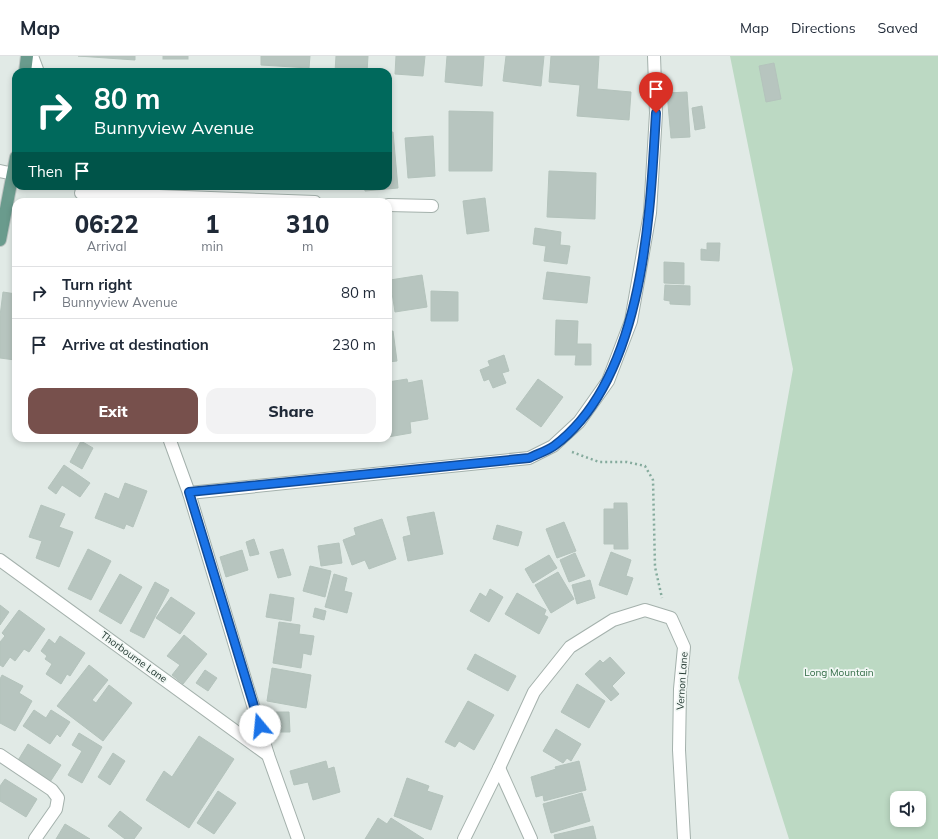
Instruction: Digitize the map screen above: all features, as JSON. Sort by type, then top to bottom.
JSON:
[{"type":"main road","points":[[26,68],[27,56]]},
{"type":"main road","points":[[0,240],[12,183]]},
{"type":"street","points":[[32,56],[36,68]]},
{"type":"street","points":[[189,492],[529,458],[554,445],[579,422],[608,381],[630,322],[650,213],[656,113],[654,56]]},
{"type":"street","points":[[0,171],[12,174]]},
{"type":"street","points":[[82,194],[198,198]]},
{"type":"street","points":[[392,205],[432,206]]},
{"type":"street","points":[[170,442],[189,492],[268,755],[298,839]]},
{"type":"street","name":"Thorbourne Lane","points":[[0,560],[268,755]]},
{"type":"street","points":[[464,839],[500,768],[534,692],[570,647],[613,620],[645,610],[671,618]]},
{"type":"street","name":"Vernon Lane","points":[[671,618],[684,647],[680,690],[679,750],[684,839]]},
{"type":"street","points":[[0,755],[52,790],[58,798],[56,809],[35,839]]},
{"type":"street","points":[[500,768],[531,839]]},
{"type":"path","points":[[554,445],[599,462],[627,462],[645,466],[653,480],[655,567],[661,593],[671,618]]},
{"type":"green space","name":"Long Mountain","points":[[730,56],[938,56],[938,839],[789,839],[738,678],[793,369]]},
{"type":"building","points":[[78,56],[135,56],[135,60]]},
{"type":"building","points":[[163,56],[188,56],[188,59],[163,59]]},
{"type":"building","points":[[261,56],[310,56],[309,68],[261,65]]},
{"type":"building","points":[[336,56],[368,56],[367,68],[335,68]]},
{"type":"building","points":[[396,56],[425,56],[423,76],[395,74]]},
{"type":"building","points":[[447,56],[484,56],[482,86],[445,82]]},
{"type":"building","points":[[506,56],[544,56],[541,86],[503,81]]},
{"type":"building","points":[[551,56],[599,56],[597,89],[631,92],[629,120],[577,116],[580,85],[549,82]]},
{"type":"building","points":[[774,63],[781,99],[766,102],[759,66]]},
{"type":"building","points":[[687,92],[690,137],[671,138],[667,93]]},
{"type":"building","points":[[702,106],[705,128],[695,130],[692,108]]},
{"type":"building","points":[[449,111],[493,112],[492,171],[449,171]]},
{"type":"building","points":[[392,132],[393,132],[398,188],[392,189]]},
{"type":"building","points":[[433,136],[435,176],[408,178],[405,138]]},
{"type":"building","points":[[549,171],[596,173],[595,219],[547,217]]},
{"type":"building","points":[[485,198],[489,231],[467,234],[463,201]]},
{"type":"building","points":[[535,228],[561,232],[560,245],[570,246],[567,264],[544,261],[546,246],[533,244]]},
{"type":"building","points":[[707,243],[720,243],[719,261],[701,260],[701,249],[707,250]]},
{"type":"building","points":[[664,262],[684,263],[684,284],[664,283]]},
{"type":"building","points":[[547,272],[590,277],[587,303],[543,299]]},
{"type":"building","points":[[422,275],[427,307],[395,312],[392,293],[392,280]]},
{"type":"building","points":[[665,285],[690,286],[690,305],[670,304],[670,301],[664,300]]},
{"type":"building","points":[[431,291],[458,292],[458,321],[431,321]]},
{"type":"building","points":[[3,292],[12,293],[12,360],[0,358],[0,316]]},
{"type":"building","points":[[556,320],[578,321],[577,344],[591,344],[591,365],[575,365],[576,355],[555,355]]},
{"type":"building","points":[[392,331],[397,361],[392,362]]},
{"type":"building","points":[[504,355],[509,371],[502,373],[506,383],[493,388],[489,379],[484,381],[480,370],[490,366],[488,361]]},
{"type":"building","points":[[407,379],[408,383],[422,380],[428,419],[410,422],[411,433],[392,436],[392,381]]},
{"type":"building","points":[[538,379],[563,397],[541,427],[516,409]]},
{"type":"building","points":[[80,442],[93,448],[82,469],[70,462]]},
{"type":"building","points":[[64,465],[90,483],[80,497],[62,485],[56,494],[48,488]]},
{"type":"building","points":[[125,483],[147,491],[133,527],[126,524],[124,529],[95,518],[105,493],[119,499]]},
{"type":"building","points":[[614,503],[627,503],[628,549],[614,549],[614,544],[604,544],[604,509],[614,509]]},
{"type":"building","points":[[41,505],[65,514],[59,527],[73,532],[59,567],[36,558],[42,541],[29,537]]},
{"type":"building","points":[[434,512],[443,554],[408,561],[403,537],[411,535],[407,517]]},
{"type":"building","points":[[382,519],[396,559],[369,569],[365,560],[352,565],[343,540],[356,535],[354,528]]},
{"type":"building","points":[[564,522],[576,551],[557,558],[546,529]]},
{"type":"building","points":[[497,525],[522,532],[518,546],[493,539]]},
{"type":"building","points":[[254,539],[259,554],[250,556],[246,542]]},
{"type":"building","points":[[339,543],[342,563],[321,566],[318,546]]},
{"type":"building","points":[[88,549],[111,561],[91,600],[68,589]]},
{"type":"building","points":[[283,549],[291,575],[278,578],[270,552]]},
{"type":"building","points":[[242,550],[248,570],[226,577],[220,557]]},
{"type":"building","points":[[611,552],[631,560],[626,576],[633,578],[627,595],[599,585]]},
{"type":"building","points":[[575,553],[585,576],[569,582],[560,560]]},
{"type":"building","points":[[549,555],[557,568],[533,583],[525,569]]},
{"type":"building","points":[[310,566],[331,571],[325,597],[303,591]]},
{"type":"building","points":[[558,572],[574,599],[551,613],[535,585]]},
{"type":"building","points":[[120,574],[142,587],[121,624],[99,611]]},
{"type":"building","points":[[334,574],[347,578],[344,591],[352,593],[347,613],[325,607]]},
{"type":"building","points":[[590,580],[595,598],[577,604],[572,585]]},
{"type":"building","points":[[155,582],[169,590],[144,638],[130,631]]},
{"type":"building","points":[[490,589],[503,597],[489,622],[470,611],[480,593],[486,597]]},
{"type":"building","points":[[517,593],[546,610],[544,615],[548,617],[539,634],[505,614]]},
{"type":"building","points":[[270,594],[294,598],[291,621],[266,617]]},
{"type":"building","points":[[171,597],[195,613],[180,634],[156,618]]},
{"type":"building","points":[[0,605],[9,612],[0,625]]},
{"type":"building","points":[[315,608],[326,611],[324,620],[313,617]]},
{"type":"building","points":[[19,610],[45,629],[29,652],[24,649],[15,661],[10,657],[3,667],[0,665],[0,642],[5,636],[2,633]]},
{"type":"building","points":[[279,622],[300,625],[299,634],[314,636],[311,655],[303,653],[301,668],[273,663]]},
{"type":"building","points":[[184,635],[207,654],[183,684],[172,675],[180,665],[167,656]]},
{"type":"building","points":[[60,636],[85,653],[70,676],[67,674],[61,684],[46,674],[52,664],[45,659],[47,656],[41,651],[49,639],[55,644]]},
{"type":"building","points":[[475,654],[516,676],[508,691],[467,669]]},
{"type":"building","points":[[610,657],[625,673],[612,686],[619,694],[611,701],[585,674],[600,660],[603,663]]},
{"type":"building","points":[[89,665],[108,680],[92,700],[96,703],[109,685],[132,703],[103,741],[57,706]]},
{"type":"building","points":[[272,668],[311,675],[306,708],[267,701]]},
{"type":"building","points":[[205,670],[217,678],[208,691],[196,683]]},
{"type":"building","points":[[2,675],[23,686],[19,693],[32,701],[15,731],[0,723],[0,679]]},
{"type":"building","points":[[577,684],[605,701],[589,728],[561,712]]},
{"type":"building","points":[[468,701],[494,715],[474,750],[459,741],[455,747],[445,742]]},
{"type":"building","points":[[34,710],[46,718],[51,710],[70,722],[60,737],[57,734],[50,744],[23,726]]},
{"type":"building","points":[[269,712],[289,712],[290,732],[269,732]]},
{"type":"building","points":[[556,729],[581,744],[571,761],[567,758],[563,763],[543,751]]},
{"type":"building","points":[[79,733],[102,747],[82,783],[68,775],[82,751],[72,745]]},
{"type":"building","points":[[199,736],[234,759],[189,828],[146,800],[164,771],[172,777]]},
{"type":"building","points":[[28,744],[61,765],[50,782],[17,762]]},
{"type":"building","points":[[113,753],[125,761],[110,785],[98,777]]},
{"type":"building","points":[[326,761],[328,769],[334,767],[340,792],[313,800],[308,782],[294,785],[290,771]]},
{"type":"building","points":[[579,761],[586,790],[544,801],[543,795],[536,797],[531,777],[556,769],[555,767]]},
{"type":"building","points":[[407,778],[429,786],[427,791],[443,796],[431,830],[394,816]]},
{"type":"building","points":[[5,779],[37,799],[26,817],[0,801],[0,786]]},
{"type":"building","points":[[218,791],[236,803],[214,834],[197,823]]},
{"type":"building","points":[[582,793],[590,821],[551,833],[543,804]]},
{"type":"building","points":[[120,811],[142,828],[134,839],[125,839],[108,826]]},
{"type":"building","points":[[378,818],[387,824],[391,818],[424,839],[365,839]]},
{"type":"building","points":[[65,824],[90,839],[56,839]]},
{"type":"building","points":[[593,826],[596,839],[555,839],[554,835]]},
{"type":"route","points":[[260,726],[189,492],[529,458],[553,446],[579,422],[608,381],[630,322],[650,213],[656,113]]}]
